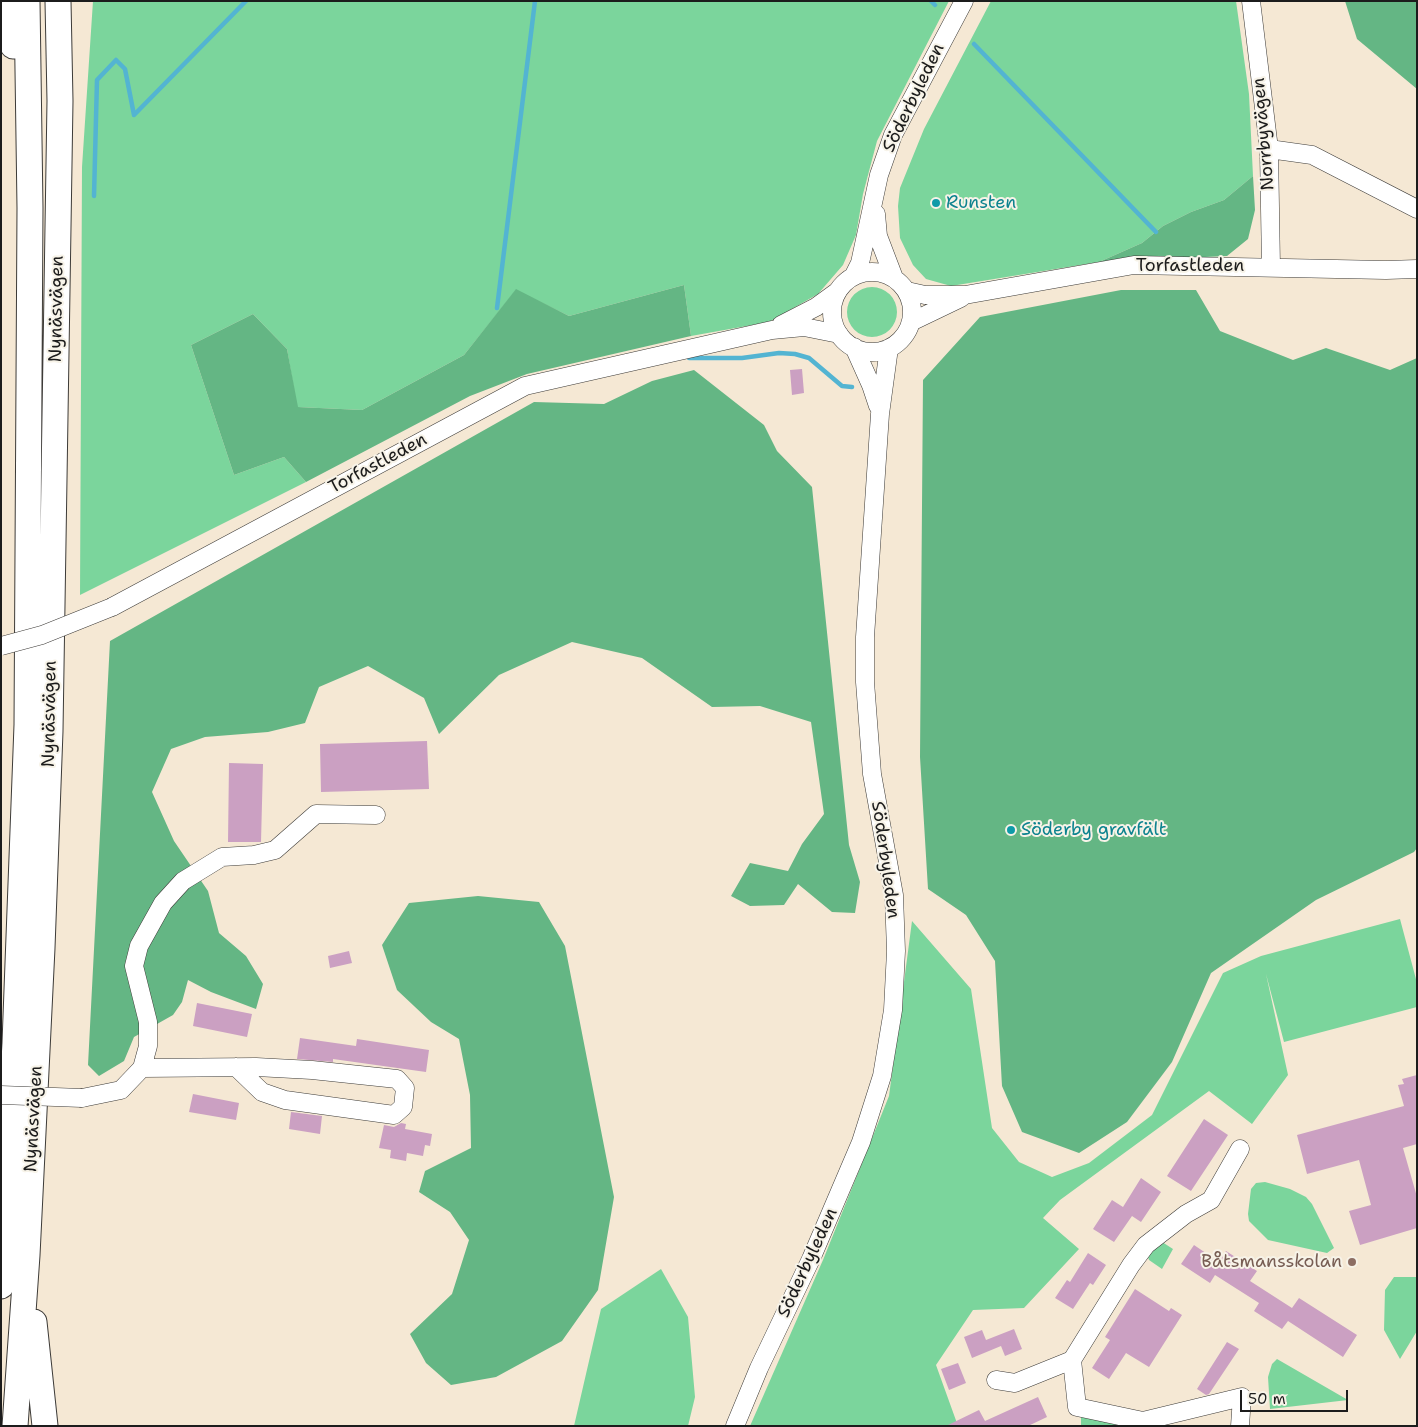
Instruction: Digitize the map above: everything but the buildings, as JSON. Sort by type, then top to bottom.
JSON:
[{"type":"highway","points":[[9,1],[30,208]]},
{"type":"highway","name":"Nynäsvägen","points":[[1,1286],[15,1043],[27,725],[30,208],[27,1]]},
{"type":"highway","name":"Nynäsvägen","points":[[15,1426],[27,1255],[42,948],[50,731],[60,101],[58,1]]},
{"type":"highway","points":[[60,101],[76,1]]},
{"type":"highway","points":[[1,1212],[8,1184]]},
{"type":"highway","points":[[27,1255],[45,1426]]},
{"type":"street","name":"Söderbyleden","points":[[853,276],[860,263],[879,175],[893,135],[964,1]]},
{"type":"street","name":"Norrbyvägen","points":[[1251,1],[1268,149],[1271,267]]},
{"type":"street","points":[[1268,149],[1312,155],[1417,209]]},
{"type":"street","name":"Söderbyleden","points":[[874,199],[878,236],[894,278]]},
{"type":"street","name":"Torfastleden","points":[[907,291],[924,296],[966,295],[1134,266],[1386,270],[1417,268]]},
{"type":"street","points":[[874,272],[894,278],[907,291],[912,311],[911,322],[899,342],[889,348],[877,352],[865,351],[854,347],[839,334],[835,326],[832,308],[838,291],[853,276],[874,272]]},
{"type":"street","name":"Torfastleden","points":[[772,330],[816,307],[838,291]]},
{"type":"street","name":"Torfastleden","points":[[911,322],[966,295]]},
{"type":"street","name":"Torfastleden","points":[[1,646],[42,635],[112,606],[524,386],[772,330],[804,327],[839,334]]},
{"type":"street","name":"Söderbyleden","points":[[854,347],[871,385],[880,414]]},
{"type":"street","name":"Söderbyleden","points":[[736,1426],[759,1368],[811,1258],[861,1142],[882,1076],[893,1010],[896,951],[894,895],[872,774],[865,682],[865,637],[880,414],[889,348]]},
{"type":"street","points":[[1,1095],[82,1098],[121,1090],[142,1068],[148,1046],[148,1022],[134,966],[139,946],[163,903],[182,881],[222,857],[254,855],[275,850],[316,814],[376,815]]},
{"type":"street","points":[[142,1068],[236,1067],[312,1070],[397,1079],[405,1088],[403,1108],[394,1115],[285,1100],[262,1092],[236,1067]]},
{"type":"street","points":[[996,1380],[1015,1383],[1072,1360],[1131,1265],[1146,1245],[1186,1214],[1211,1200],[1240,1149]]},
{"type":"street","points":[[1072,1360],[1077,1407],[1143,1421],[1242,1397],[1240,1426]]},
{"type":"green space","points":[[93,1],[949,1],[877,141],[863,194],[856,235],[843,265],[818,294],[769,322],[691,336],[684,285],[569,316],[516,290],[464,355],[362,410],[297,407],[287,349],[253,314],[191,345],[234,475],[284,457],[306,482],[80,595],[82,167]]},
{"type":"green space","points":[[991,1],[1236,1],[1249,94],[1253,176],[1224,200],[1191,212],[1163,226],[1142,243],[1099,262],[951,286],[926,279],[913,265],[900,238],[898,206],[900,188],[924,129]]},
{"type":"green space","points":[[1345,1],[1417,1],[1417,89],[1357,39]]},
{"type":"green space","points":[[1253,176],[1255,210],[1248,239],[1227,256],[1099,262],[1142,243],[1163,226],[1191,212],[1224,200]]},
{"type":"green space","points":[[684,285],[691,336],[527,374],[470,396],[306,482],[284,457],[234,475],[191,345],[253,314],[287,349],[298,407],[362,410],[464,355],[516,289],[569,316]]},
{"type":"green space","points":[[867,287],[877,287],[890,294],[897,307],[897,317],[890,330],[877,337],[867,337],[858,333],[851,326],[847,317],[847,307],[851,298],[858,291]]},
{"type":"green space","points":[[1121,290],[1196,290],[1220,331],[1293,360],[1326,348],[1390,370],[1417,358],[1417,848],[1414,852],[1316,900],[1211,973],[1172,1062],[1127,1122],[1079,1153],[1022,1132],[1002,1086],[995,961],[966,915],[928,889],[920,757],[923,380],[980,317]]},
{"type":"green space","points":[[694,370],[764,425],[777,451],[812,487],[849,845],[860,882],[855,913],[832,912],[798,884],[784,905],[750,906],[731,896],[750,863],[788,871],[802,844],[824,814],[811,722],[760,706],[712,707],[642,658],[572,642],[499,675],[439,734],[424,698],[368,666],[319,687],[305,723],[268,732],[205,737],[171,749],[152,792],[174,841],[208,891],[219,933],[246,956],[263,984],[256,1009],[211,992],[188,980],[182,1002],[173,1015],[134,1037],[124,1061],[99,1076],[88,1065],[110,641],[534,402],[604,404],[652,381]]},
{"type":"green space","points":[[478,896],[539,902],[565,946],[614,1197],[598,1290],[562,1341],[496,1377],[451,1385],[426,1363],[410,1334],[452,1294],[469,1240],[450,1212],[419,1192],[425,1171],[471,1148],[470,1095],[459,1039],[431,1022],[397,990],[382,945],[409,903]]},
{"type":"green space","points":[[1400,919],[1417,983],[1417,1007],[1284,1042],[1266,974],[1288,1075],[1252,1124],[1209,1091],[1060,1200],[1043,1218],[1079,1249],[1024,1308],[973,1310],[936,1365],[958,1426],[750,1426],[823,1260],[889,1096],[912,921],[971,989],[992,1128],[1019,1162],[1052,1177],[1089,1163],[1152,1115],[1223,973],[1261,956]]},
{"type":"green space","points":[[1265,1182],[1290,1189],[1306,1197],[1312,1204],[1334,1248],[1327,1253],[1268,1240],[1249,1221],[1248,1214],[1251,1189],[1256,1183]]},
{"type":"green space","points":[[1159,1240],[1173,1249],[1162,1269],[1149,1260],[1146,1251]]},
{"type":"green space","points":[[661,1269],[688,1317],[695,1397],[688,1426],[574,1426],[601,1309]]},
{"type":"green space","points":[[1394,1277],[1417,1277],[1417,1331],[1400,1359],[1384,1330],[1385,1290]]},
{"type":"green space","points":[[1277,1359],[1348,1400],[1270,1409],[1268,1377],[1272,1364]]},
{"type":"green space","points":[[1081,1411],[1155,1426],[1081,1426]]},
{"type":"waterway","points":[[94,196],[97,80],[116,60],[125,69],[134,115],[246,1]]},
{"type":"waterway","points":[[497,308],[535,1]]},
{"type":"waterway","points":[[931,1],[935,5]]},
{"type":"waterway","points":[[974,44],[1156,232]]},
{"type":"waterway","points":[[689,358],[742,358],[779,353],[795,354],[809,358],[842,386],[852,387]]},
{"type":"place","name":"Runsten","points":[[936,203]]},
{"type":"place","name":"Söderby gravfält","points":[[1011,830]]},
{"type":"place","name":"Båtsmansskolan","points":[[1352,1262]]}]
